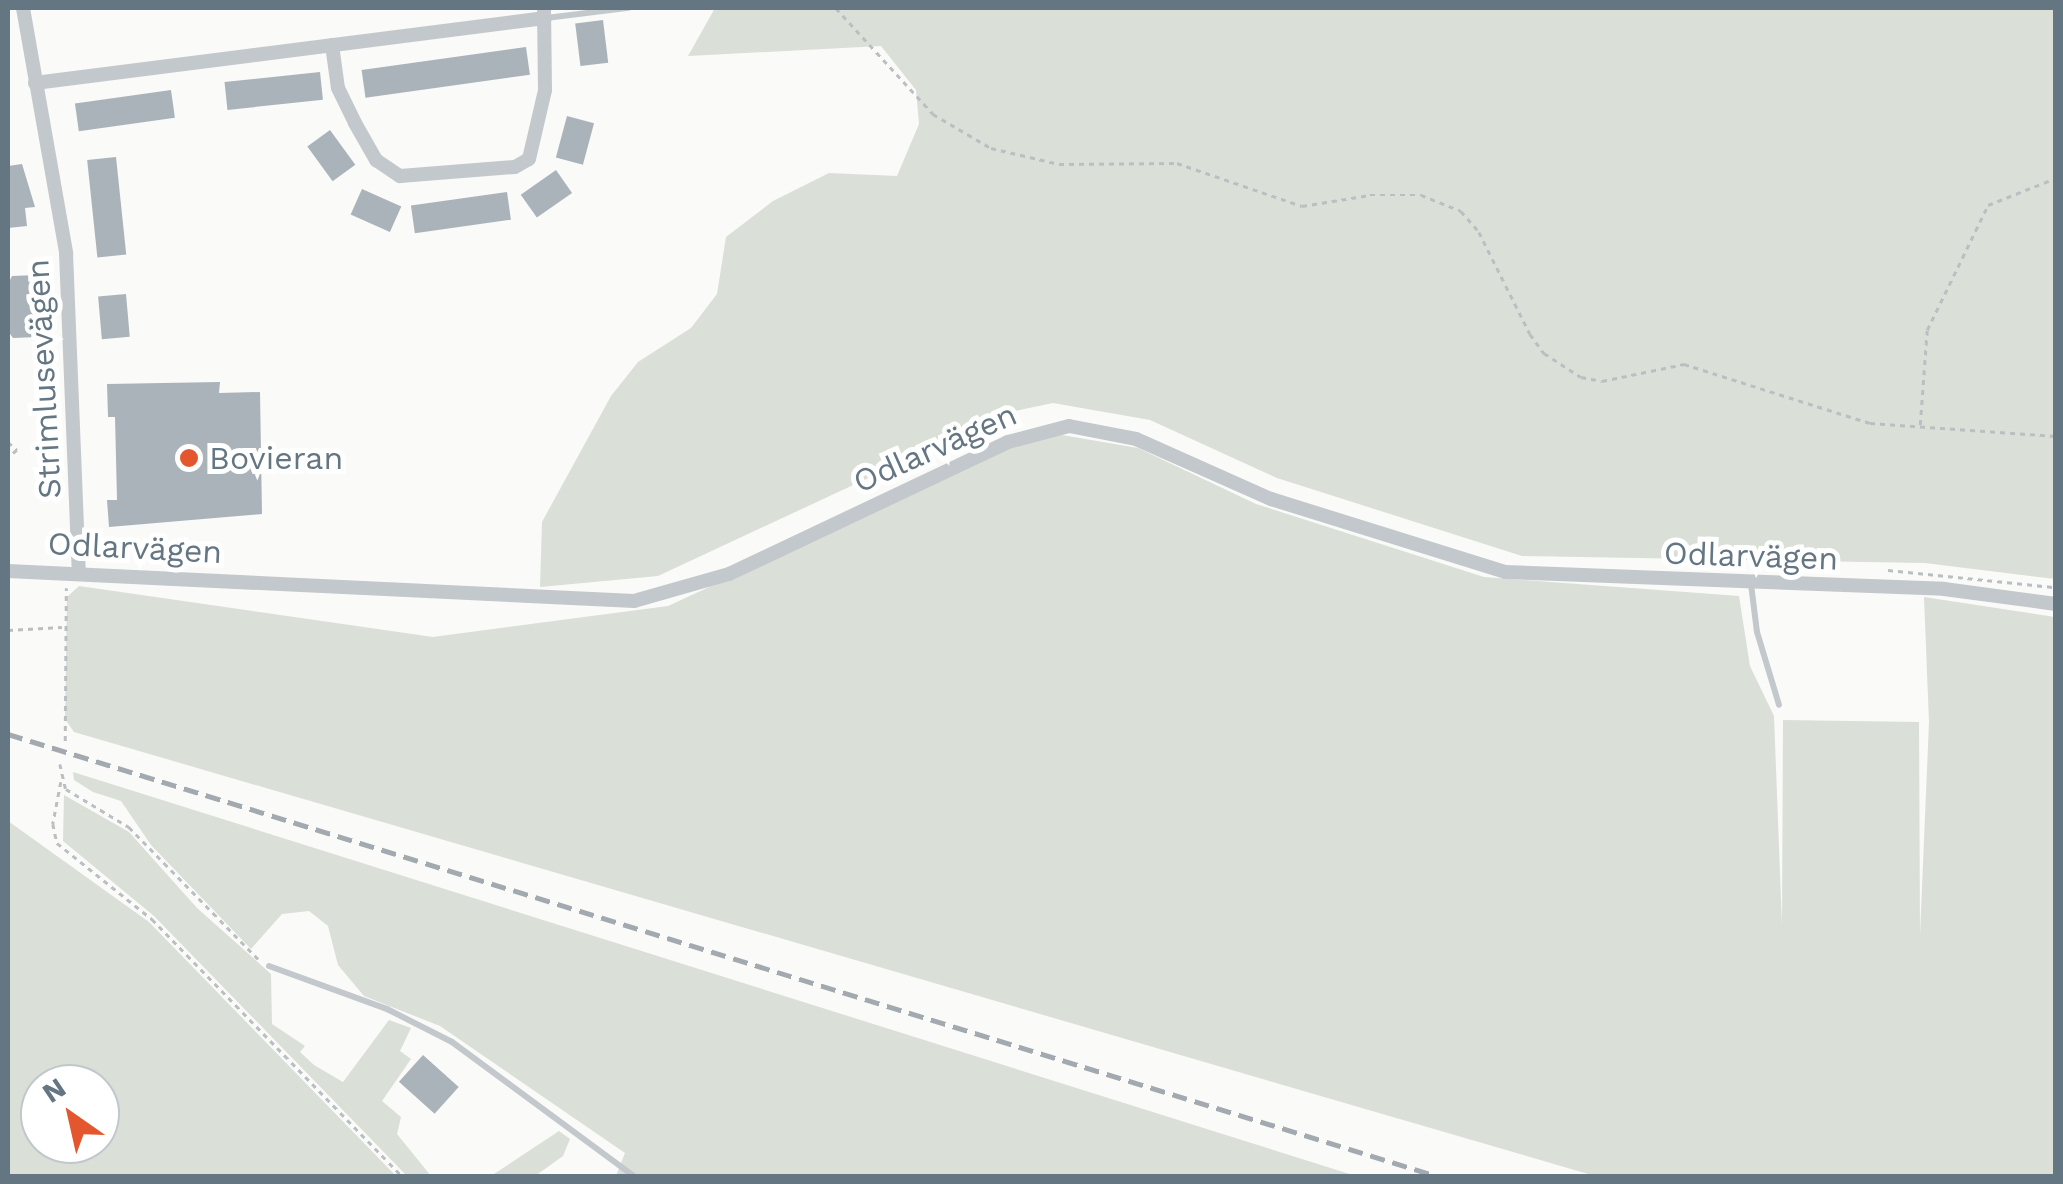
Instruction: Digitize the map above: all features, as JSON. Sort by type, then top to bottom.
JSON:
[{"type":"street","name":"Strimlusevägen","points":[[22,8],[66,254],[73,572]]},
{"type":"street","points":[[35,83],[544,13],[545,90],[529,159],[515,167],[400,176],[376,160],[355,123],[338,88],[332,45]]},
{"type":"street","name":"Odlarvägen","points":[[8,570],[588,601],[659,597],[729,574],[1018,438],[1069,426],[1136,439],[1271,499],[1505,572],[1944,588],[2056,604]]},
{"type":"lane","points":[[544,13],[628,8]]},
{"type":"lane","points":[[1751,583],[1757,632],[1779,705]]},
{"type":"lane","points":[[268,966],[387,1009],[452,1042],[634,1176]]},
{"type":"path","points":[[836,8],[933,114],[992,148],[1058,164],[1177,163],[1302,206],[1370,194],[1421,196],[1460,211],[1478,232],[1530,334],[1544,353],[1581,377],[1602,381],[1684,364],[1870,422],[1920,428],[1982,426],[2056,436]]},
{"type":"path","points":[[1920,428],[1927,330],[1988,205],[2056,178]]},
{"type":"path","points":[[8,442],[17,450],[8,458]]},
{"type":"path","points":[[1886,570],[2056,588]]},
{"type":"path","points":[[65,741],[64,627],[73,572]]},
{"type":"path","points":[[8,630],[64,627]]},
{"type":"path","points":[[60,764],[61,782],[53,824],[57,844],[152,919],[402,1176]]},
{"type":"path","points":[[61,782],[129,828],[268,966]]},
{"type":"shaded area","points":[[715,8],[2055,8],[2055,579],[1925,563],[1522,556],[1277,478],[1150,420],[1053,403],[1010,412],[658,576],[540,587],[542,522],[611,396],[638,362],[691,328],[717,294],[726,237],[773,201],[829,173],[897,176],[919,124],[916,90],[881,46],[688,56]]},
{"type":"shaded area","points":[[1062,435],[1138,448],[1256,504],[1484,577],[1739,596],[1750,666],[1774,716],[1782,926],[1783,720],[1919,722],[1920,935],[1929,722],[1924,597],[2055,617],[2055,1176],[1595,1176],[74,732],[65,719],[67,597],[79,586],[433,637],[668,606],[1025,441]]},
{"type":"shaded area","points":[[73,772],[1356,1176],[616,1176],[625,1153],[440,1026],[364,996],[338,965],[328,926],[309,911],[282,914],[251,949],[151,845],[121,801],[93,792],[74,780]]},
{"type":"shaded area","points":[[64,795],[129,832],[197,908],[271,974],[272,1024],[305,1046],[300,1052],[314,1065],[343,1082],[389,1020],[411,1028],[400,1051],[411,1059],[382,1101],[401,1117],[397,1134],[431,1176],[407,1176],[154,916],[63,841]]},
{"type":"shaded area","points":[[8,821],[149,922],[396,1176],[8,1176]]},
{"type":"shaded area","points":[[559,1131],[570,1139],[563,1156],[535,1176],[491,1176]]},
{"type":"building","points":[[603,20],[608,63],[580,66],[575,23]]},
{"type":"building","points":[[526,47],[530,75],[366,98],[362,70]]},
{"type":"building","points":[[320,72],[323,100],[227,110],[225,82]]},
{"type":"building","points":[[171,90],[175,118],[79,131],[75,103]]},
{"type":"building","points":[[567,116],[594,123],[583,165],[556,158]]},
{"type":"building","points":[[330,130],[355,165],[333,181],[307,146]]},
{"type":"building","points":[[116,157],[126,254],[97,257],[87,160]]},
{"type":"building","points":[[22,164],[35,207],[25,208],[27,226],[8,228],[8,166]]},
{"type":"building","points":[[556,170],[572,193],[537,218],[521,195]]},
{"type":"building","points":[[362,189],[401,206],[390,232],[351,215]]},
{"type":"building","points":[[507,192],[511,220],[415,233],[411,205]]},
{"type":"building","points":[[37,275],[47,319],[37,319],[38,337],[13,338],[8,331],[8,284],[12,276]]},
{"type":"building","points":[[126,294],[130,337],[102,339],[98,296]]},
{"type":"building","name":"Bovieran","points":[[220,382],[219,393],[260,392],[262,514],[109,527],[107,500],[117,500],[115,417],[108,417],[107,384]]},
{"type":"building","points":[[423,1055],[459,1087],[435,1114],[399,1082]]},
{"type":"railway","points":[[8,734],[1437,1176]]},
{"type":"place","name":"Bovieran","points":[[189,458]]}]
